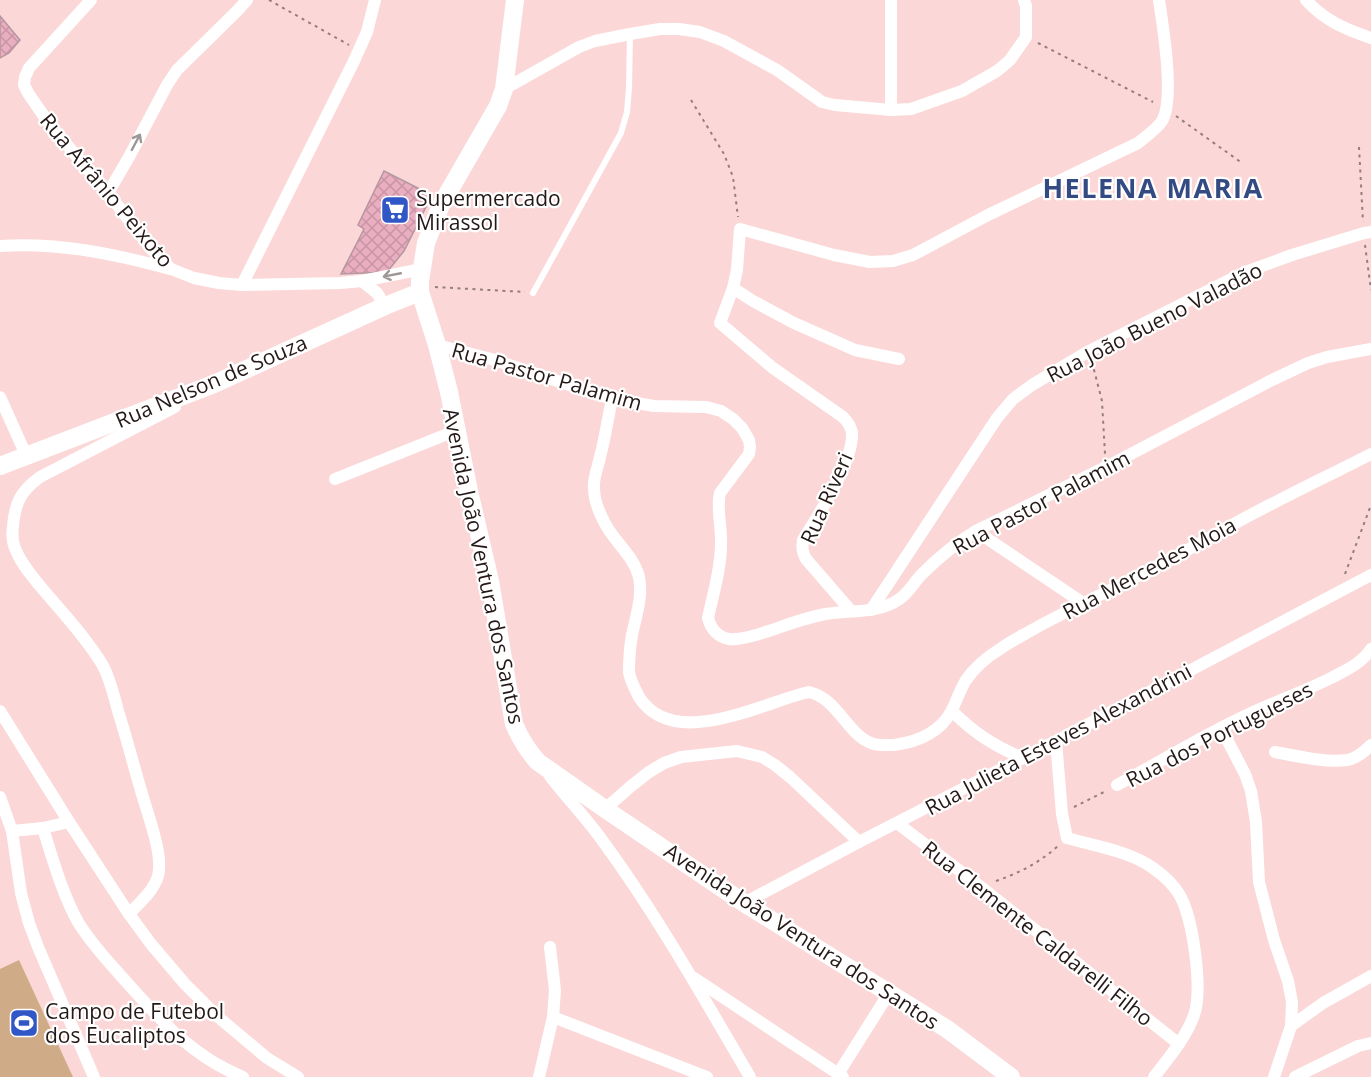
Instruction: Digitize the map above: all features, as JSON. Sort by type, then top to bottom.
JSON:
[{"type":"main road","name":"Avenida João Ventura dos Santos","points":[[515,0],[504,89],[498,106],[441,205],[426,243],[421,283],[490,581],[514,724],[525,746],[538,762],[744,903],[946,1029],[1011,1077]]},
{"type":"main road","name":"Rua Nelson de Souza","points":[[0,466],[214,384],[385,306],[421,283]]},
{"type":"street","name":"Rua Afrânio Peixoto","points":[[91,0],[29,68],[24,85],[50,124],[152,250],[171,269],[194,278],[242,285],[362,281],[421,283]]},
{"type":"street","points":[[108,193],[167,85],[184,63],[247,0]]},
{"type":"street","points":[[242,285],[359,51],[367,32],[375,0]]},
{"type":"street","points":[[891,0],[891,110]]},
{"type":"street","points":[[504,89],[579,46],[660,28],[700,32],[724,41],[777,70],[822,102],[891,110],[911,109],[962,91],[997,71],[1010,60],[1026,37],[1024,0]]},
{"type":"street","points":[[899,359],[855,350],[794,322],[733,288],[737,270],[740,229],[834,255],[870,262],[893,261],[914,255],[988,215],[1138,142],[1162,122],[1167,109],[1168,90],[1159,0]]},
{"type":"street","points":[[1306,0],[1344,29],[1371,38]]},
{"type":"street","name":"Rua João Bueno Valadão","points":[[871,610],[1005,406],[1013,399],[1089,351],[1243,273],[1292,255],[1367,233]]},
{"type":"street","points":[[0,246],[48,245],[138,260],[171,269]]},
{"type":"street","points":[[362,281],[377,293],[385,306]]},
{"type":"street","name":"Rua Riveri","points":[[733,288],[720,323],[773,368],[843,417],[852,430],[852,439],[845,463],[828,499],[803,540],[802,547],[806,559],[851,611]]},
{"type":"street","name":"Rua Pastor Palamim","points":[[437,345],[491,359],[612,399],[654,406],[706,407],[721,411],[742,428],[749,440],[749,454],[718,499],[721,547],[708,618],[714,631],[728,639],[741,638],[825,614],[871,610],[897,601],[937,559],[976,531],[1308,363],[1371,349]]},
{"type":"street","points":[[129,914],[149,892],[157,880],[159,870],[159,857],[129,748],[103,666],[27,569],[15,549],[12,534],[14,513],[19,498],[28,486],[40,477],[190,399],[214,384]]},
{"type":"street","points":[[0,397],[26,455]]},
{"type":"street","points":[[612,399],[593,486],[602,518],[632,561],[638,575],[640,604],[631,638],[629,674],[644,704],[657,714],[672,721],[690,723],[742,713],[809,692],[824,699],[860,736],[871,743],[880,745],[895,745],[921,739],[944,723],[952,711],[987,741],[1023,758]]},
{"type":"street","points":[[335,479],[455,431]]},
{"type":"street","name":"Rua Mercedes Moia","points":[[952,711],[958,693],[968,677],[981,662],[1001,647],[1371,454]]},
{"type":"street","points":[[976,531],[1083,603]]},
{"type":"street","name":"Rua Julieta Esteves Alexandrini","points":[[744,903],[1371,575]]},
{"type":"street","name":"Rua dos Portugueses","points":[[1117,785],[1221,728],[1353,667],[1371,649]]},
{"type":"street","points":[[0,711],[69,822],[151,944],[185,984],[219,1017],[267,1058],[298,1077]]},
{"type":"street","points":[[1221,728],[1245,774],[1251,791],[1256,822],[1259,882],[1292,1002],[1291,1026],[1274,1077]]},
{"type":"street","points":[[1056,741],[1062,814],[1067,838],[1133,856],[1171,882],[1186,907],[1198,993],[1194,1015],[1179,1044],[1154,1077]]},
{"type":"street","points":[[1275,752],[1322,760],[1347,760],[1355,758],[1371,745]]},
{"type":"street","points":[[605,809],[649,772],[664,763],[681,757],[737,751],[762,757],[775,765],[858,842]]},
{"type":"street","points":[[538,762],[602,840],[639,894],[750,1077]]},
{"type":"street","points":[[0,797],[12,831],[21,893],[29,923],[94,1077]]},
{"type":"street","points":[[12,831],[44,828],[69,822]]},
{"type":"street","name":"Rua Clemente Caldarelli Filho","points":[[897,823],[981,886],[1179,1044]]},
{"type":"street","points":[[44,828],[67,898],[95,946],[178,1037],[203,1056],[243,1077]]},
{"type":"street","points":[[539,1077],[553,1017],[555,990],[550,948]]},
{"type":"street","points":[[690,976],[841,1075],[889,993]]},
{"type":"street","points":[[1291,1026],[1323,1003],[1371,976]]},
{"type":"street","points":[[553,1017],[707,1077]]},
{"type":"street","points":[[1295,1077],[1358,1046],[1371,1043]]},
{"type":"lane","points":[[533,293],[621,134],[627,112],[630,34]]},
{"type":"path","points":[[269,0],[359,51]]},
{"type":"path","points":[[1026,37],[1167,109],[1242,163]]},
{"type":"path","points":[[691,100],[724,154],[733,177],[740,229]]},
{"type":"path","points":[[1359,147],[1371,290]]},
{"type":"path","points":[[421,283],[533,293]]},
{"type":"path","points":[[1089,351],[1102,401],[1106,467]]},
{"type":"path","points":[[1338,594],[1371,505]]},
{"type":"path","name":"Rua dos Portugueses","points":[[1062,814],[1117,785]]},
{"type":"path","points":[[981,886],[1020,872],[1044,858],[1067,838]]},
{"type":"shaded area","name":"Campo de Futebol dos Eucaliptos","points":[[19,960],[73,1077],[0,1077],[0,969]]},
{"type":"building","points":[[0,16],[20,40],[9,53],[0,58]]},
{"type":"building","name":"Supermercado Mirassol","points":[[384,171],[432,195],[404,251],[387,272],[341,274],[364,229],[358,225]]},
{"type":"place","name":"Supermercado Mirassol","points":[[395,210]]},
{"type":"place","name":"Campo de Futebol dos Eucaliptos","points":[[24,1023]]},
{"type":"district","name":"HELENA MARIA","points":[[1153,187]]}]
